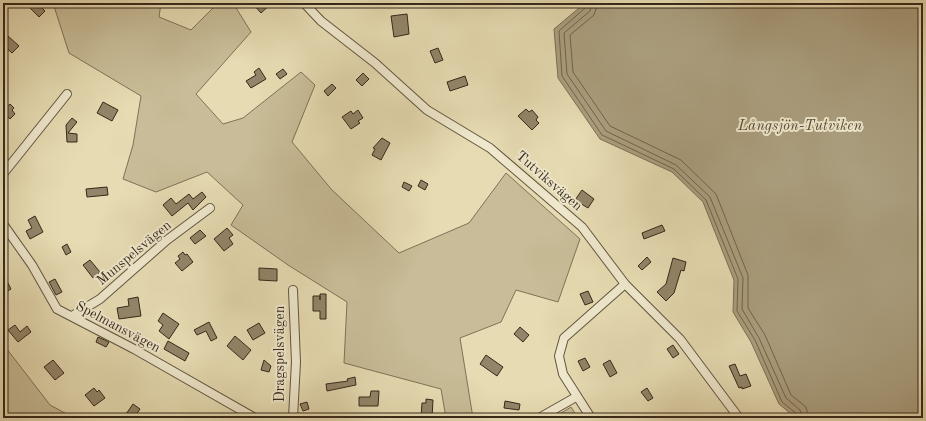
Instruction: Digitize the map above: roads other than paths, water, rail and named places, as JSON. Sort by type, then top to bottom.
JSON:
[{"type":"street","name":"Tutviksvägen","points":[[304,3],[321,21],[375,63],[427,110],[490,148],[582,227],[625,284],[680,339],[739,418]]},
{"type":"street","points":[[3,174],[67,94]]},
{"type":"street","name":"Munspelsvägen","points":[[72,316],[100,299],[167,240],[210,208]]},
{"type":"street","name":"Spelmansvägen","points":[[3,224],[32,265],[57,309],[255,418]]},
{"type":"street","points":[[591,418],[576,397],[563,374],[559,356],[564,338],[625,284]]},
{"type":"street","name":"Dragspelsvägen","points":[[293,290],[296,362],[293,418]]},
{"type":"street","points":[[539,418],[576,397]]},
{"type":"water","name":"Långsjön-Tutviken","points":[[585,3],[923,3],[923,418],[796,418],[779,404],[751,342],[733,312],[734,280],[703,202],[672,172],[600,139],[558,78],[554,29]]}]
